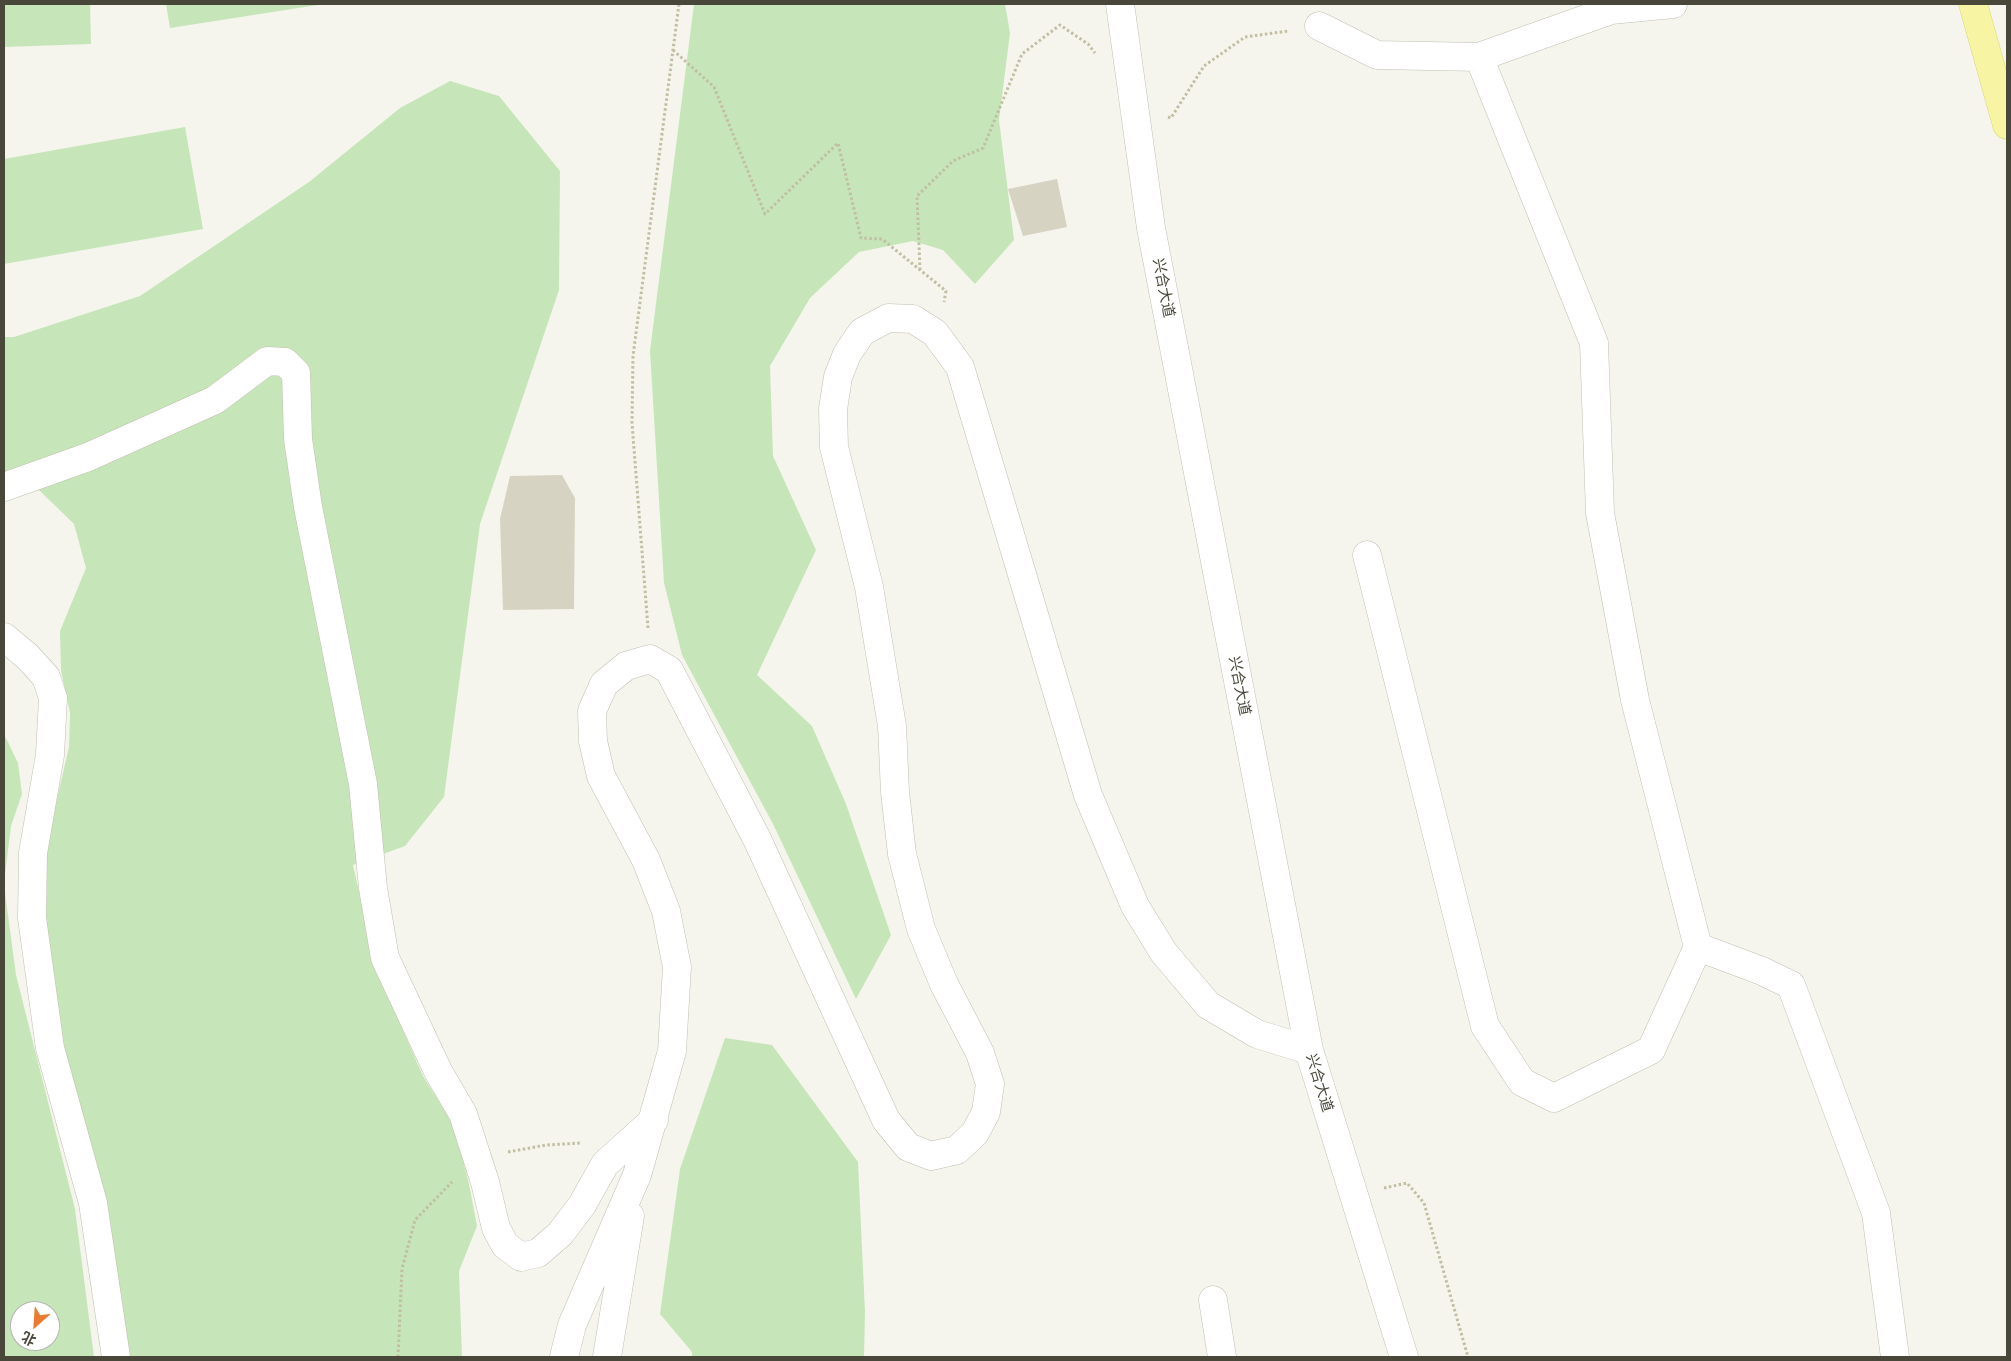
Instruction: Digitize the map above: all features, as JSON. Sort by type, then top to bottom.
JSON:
[{"type":"main road","points":[[1973,4],[2007,125]]},
{"type":"street","name":"兴合大道","points":[[1120,4],[1151,228],[1309,1050],[1404,1357]]},
{"type":"street","points":[[1319,26],[1377,55],[1479,57],[1611,10],[1673,4]]},
{"type":"street","points":[[1367,555],[1485,1026],[1522,1082],[1554,1098],[1652,1050],[1698,947],[1636,700],[1600,512],[1594,343],[1479,57]]},
{"type":"street","points":[[564,1357],[572,1325],[637,1175],[672,1051],[677,967],[666,910],[646,860],[601,776],[593,741],[592,710],[604,684],[626,666],[650,659],[669,670],[757,839],[886,1120],[908,1147],[931,1156],[956,1150],[976,1134],[986,1112],[990,1084],[980,1053],[944,984],[922,929],[902,854],[895,792],[892,726],[869,587],[834,447],[833,409],[838,377],[847,354],[862,332],[888,318],[913,319],[935,334],[960,367],[1088,795],[1135,906],[1164,953],[1208,1005],[1257,1034],[1309,1050]]},
{"type":"street","points":[[4,487],[88,458],[215,400],[267,361],[286,362],[296,373],[298,439],[308,507],[363,784],[373,888],[385,958],[438,1071],[463,1114],[485,1182],[496,1228],[505,1244],[521,1257],[538,1253],[560,1234],[582,1205],[605,1164],[654,1120]]},
{"type":"street","points":[[4,637],[28,657],[46,677],[52,698],[50,755],[33,853],[32,918],[50,1048],[93,1203],[116,1357]]},
{"type":"street","points":[[1698,947],[1762,971],[1791,985],[1876,1213],[1895,1357]]},
{"type":"street","points":[[608,1347],[637,1175]]},
{"type":"street","points":[[1213,1300],[1222,1357]]},
{"type":"path","points":[[650,659],[632,423],[632,356],[679,4]]},
{"type":"path","points":[[920,270],[917,196],[953,161],[983,148],[1022,54],[1060,25],[1088,44],[1099,58]]},
{"type":"path","points":[[1133,98],[1171,118],[1204,66],[1245,37],[1319,26]]},
{"type":"path","points":[[673,50],[714,87],[765,214],[838,143],[861,238],[882,239],[946,291],[935,334]]},
{"type":"path","points":[[1354,1195],[1407,1182],[1424,1203],[1468,1357]]},
{"type":"green space","points":[[4,4],[90,4],[91,44],[4,47]]},
{"type":"green space","points":[[166,4],[324,4],[170,28]]},
{"type":"green space","points":[[694,4],[1005,4],[1010,33],[999,120],[1014,240],[975,284],[943,250],[913,241],[859,252],[810,298],[770,366],[773,456],[816,550],[757,675],[812,726],[846,804],[891,935],[856,999],[773,824],[682,655],[664,583],[650,351]]},
{"type":"green space","points":[[450,81],[499,96],[560,171],[559,290],[480,524],[444,797],[405,846],[353,865],[377,971],[423,1076],[454,1125],[469,1184],[477,1226],[459,1271],[462,1357],[126,1357],[59,1039],[43,908],[45,850],[69,747],[70,713],[61,671],[60,631],[86,568],[74,524],[40,491],[4,475],[4,337],[14,337],[140,296],[309,182],[400,108]]},
{"type":"green space","points":[[185,127],[203,229],[4,264],[4,159]]},
{"type":"green space","points":[[4,734],[18,763],[22,794],[11,826],[4,883]]},
{"type":"green space","points":[[4,885],[16,975],[75,1209],[94,1357],[4,1357]]},
{"type":"green space","points":[[725,1038],[772,1045],[858,1162],[865,1312],[864,1357],[692,1357],[692,1352],[660,1314],[680,1169]]},
{"type":"building","points":[[1057,179],[1067,227],[1023,236],[1008,189]]},
{"type":"building","points":[[562,475],[575,498],[574,609],[503,610],[500,519],[510,476]]}]
